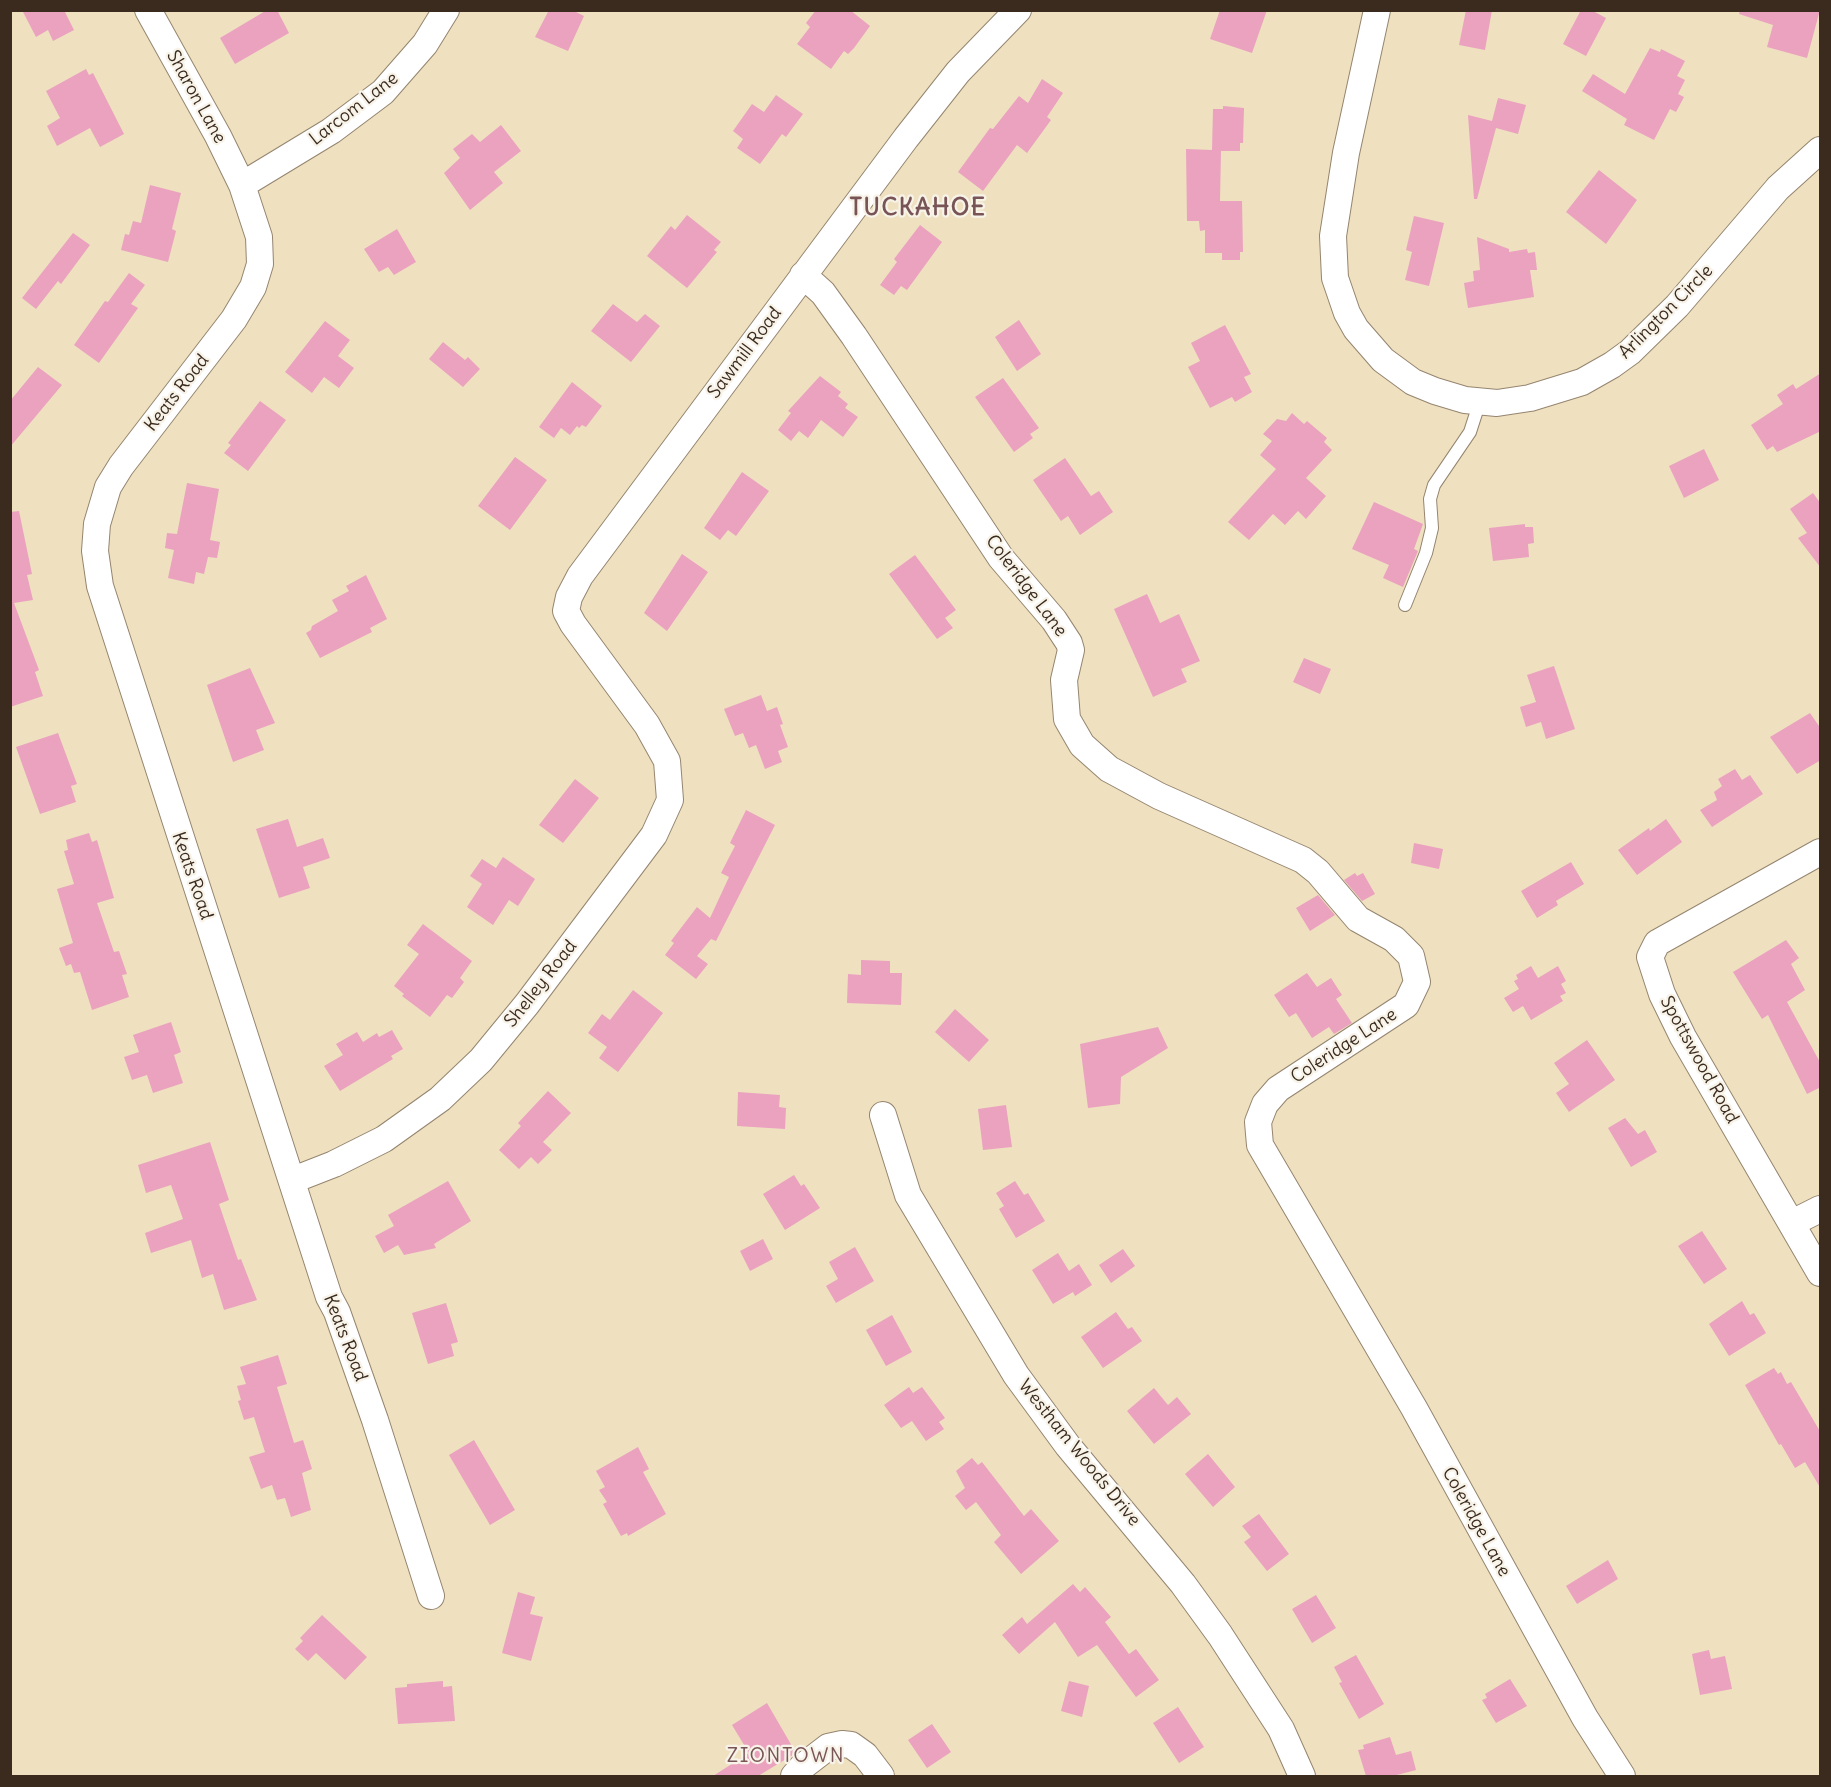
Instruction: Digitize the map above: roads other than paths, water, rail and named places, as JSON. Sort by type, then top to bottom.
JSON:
[{"type":"street","name":"Sharon Lane","points":[[148,10],[218,136],[242,185]]},
{"type":"street","name":"Larcom Lane","points":[[242,185],[331,131],[383,92],[425,44],[446,10]]},
{"type":"street","name":"Sawmill Road","points":[[638,712],[573,624],[566,611],[569,597],[580,576],[803,274],[958,72],[1018,10]]},
{"type":"street","name":"Arlington Circle","points":[[1377,10],[1346,153],[1333,236],[1332,256],[1338,291],[1356,329],[1383,360],[1413,382],[1455,397],[1497,403],[1530,399],[1582,382],[1621,358],[1677,306],[1778,188],[1821,150]]},
{"type":"street","name":"Keats Road","points":[[242,185],[259,237],[260,264],[253,287],[234,320],[121,466],[108,488],[100,512],[95,551],[100,586],[109,620],[293,1179],[329,1297],[375,1420],[430,1596]]},
{"type":"street","name":"Coleridge Lane","points":[[803,274],[823,294],[854,336],[1001,558],[1054,620],[1069,643],[1071,650],[1064,680],[1067,719],[1082,746],[1109,769],[1159,796],[1304,860],[1318,872],[1358,919],[1394,939],[1411,956],[1417,982],[1406,1005],[1278,1089],[1265,1104],[1258,1122],[1260,1145],[1408,1398],[1585,1718],[1622,1776]]},
{"type":"street","name":"Shelley Road","points":[[293,1179],[334,1164],[384,1139],[440,1099],[481,1060],[615,890],[654,835],[670,800],[667,761],[638,712]]},
{"type":"street","name":"Spottswood Road","points":[[1821,852],[1657,943],[1650,957],[1662,993],[1683,1036],[1821,1273]]},
{"type":"street","name":"Westham Woods Drive","points":[[883,1115],[908,1195],[1004,1356],[1068,1446],[1144,1534],[1214,1627],[1281,1730],[1302,1776]]},
{"type":"street","points":[[1792,1223],[1821,1209]]},
{"type":"street","points":[[794,1776],[828,1747],[842,1744],[851,1745],[865,1755],[881,1776]]},
{"type":"lane","points":[[1405,605],[1426,553],[1431,528],[1430,499],[1434,485],[1470,432],[1480,401]]},
{"type":"district","name":"TUCKAHOE","points":[[918,208]]},
{"type":"district","name":"ZIONTOWN","points":[[786,1756]]}]
